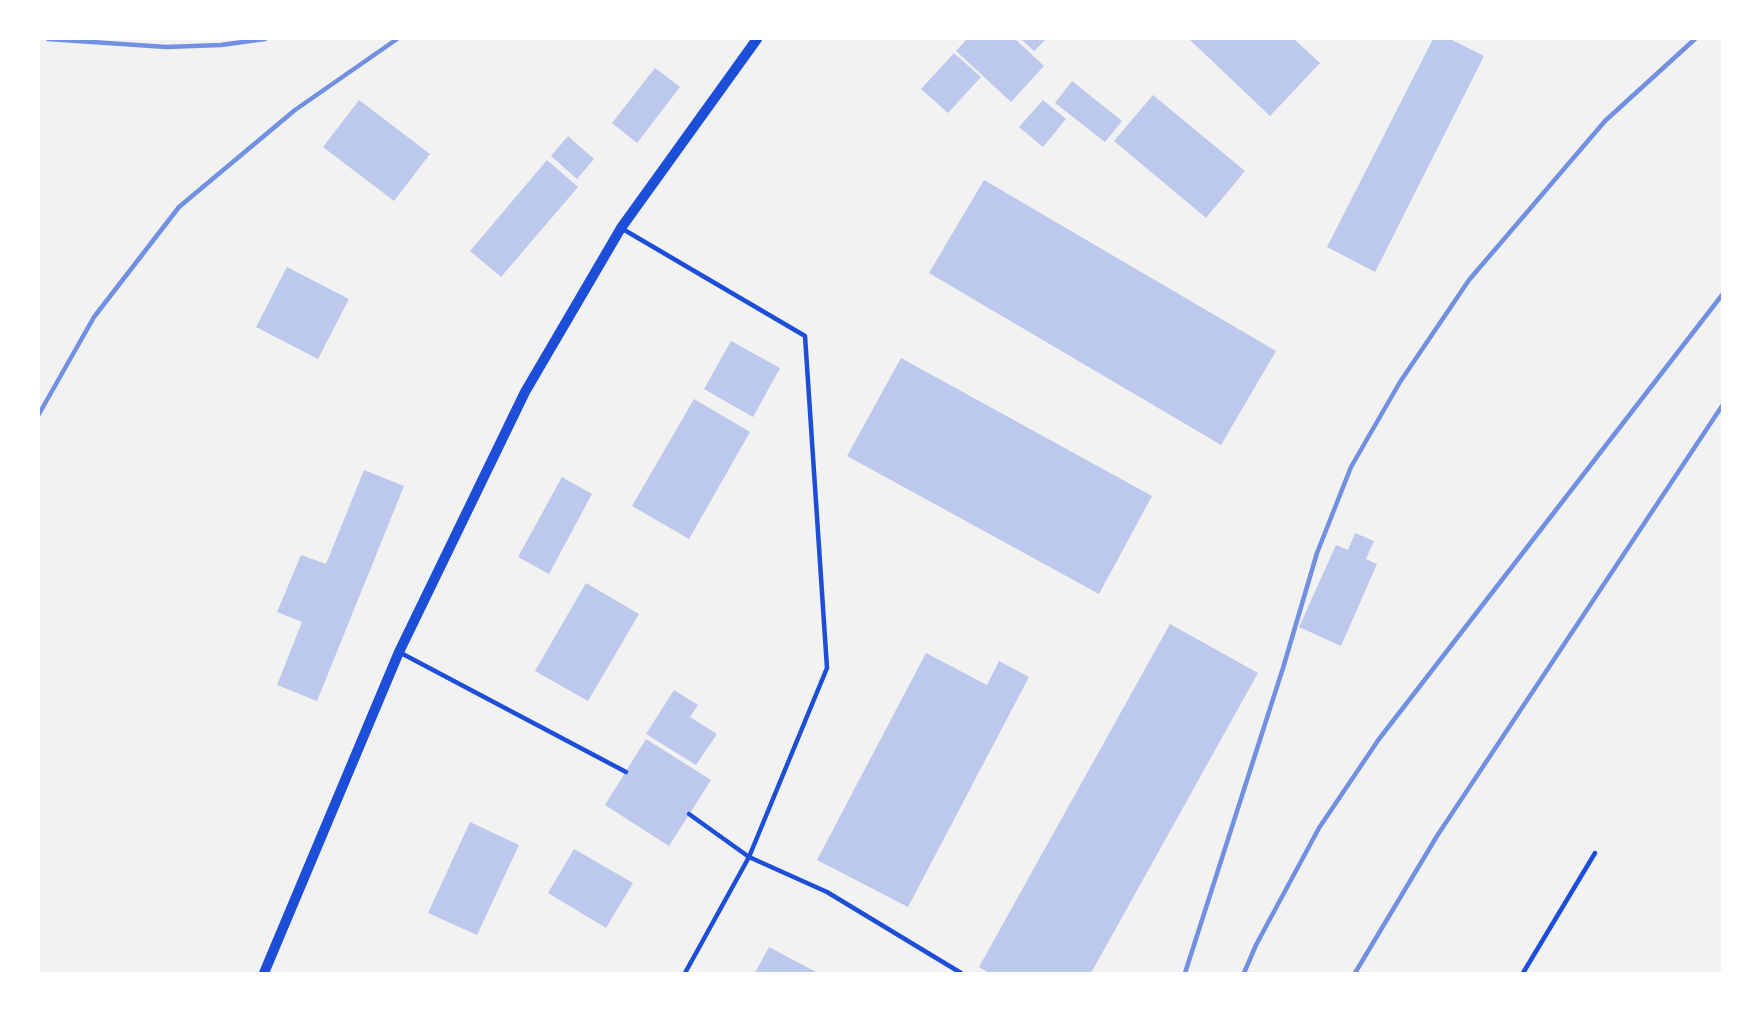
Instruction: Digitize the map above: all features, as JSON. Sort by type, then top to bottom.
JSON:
[{"type":"street","points":[[264,973],[399,652],[525,392],[621,228],[757,39]]},
{"type":"lane","points":[[621,228],[806,336],[827,668],[749,857],[685,973]]},
{"type":"lane","points":[[399,652],[626,772]]},
{"type":"lane","points":[[689,814],[749,857],[827,892],[961,973]]},
{"type":"lane","points":[[1523,973],[1595,853]]},
{"type":"building","points":[[967,39],[1015,39],[1044,66],[1011,102],[956,51]]},
{"type":"building","points":[[1021,39],[1046,39],[1034,51]]},
{"type":"building","points":[[1189,39],[1294,39],[1320,63],[1270,116]]},
{"type":"building","points":[[1433,39],[1450,39],[1484,56],[1375,272],[1327,247]]},
{"type":"building","points":[[954,53],[981,77],[948,113],[921,89]]},
{"type":"building","points":[[655,68],[680,87],[637,143],[612,123]]},
{"type":"building","points":[[1072,81],[1122,121],[1105,142],[1055,103]]},
{"type":"building","points":[[1153,95],[1245,171],[1206,218],[1114,141]]},
{"type":"building","points":[[359,100],[430,154],[394,201],[323,147]]},
{"type":"building","points":[[1043,100],[1066,119],[1043,147],[1019,127]]},
{"type":"building","points":[[568,136],[594,159],[577,179],[551,156]]},
{"type":"building","points":[[547,160],[578,187],[501,277],[470,251]]},
{"type":"building","points":[[984,180],[1276,351],[1221,445],[929,273]]},
{"type":"building","points":[[287,267],[349,299],[318,359],[256,327]]},
{"type":"building","points":[[731,341],[780,368],[753,417],[704,389]]},
{"type":"building","points":[[901,358],[1152,496],[1099,594],[847,456]]},
{"type":"building","points":[[694,399],[750,432],[689,539],[632,506]]},
{"type":"building","points":[[364,470],[404,486],[317,701],[277,685],[302,622],[277,612],[301,555],[326,564]]},
{"type":"building","points":[[562,477],[592,494],[549,574],[518,557]]},
{"type":"building","points":[[1355,533],[1374,541],[1366,559],[1377,564],[1341,646],[1299,627],[1336,545],[1348,550]]},
{"type":"building","points":[[586,583],[639,614],[588,701],[535,671]]},
{"type":"building","points":[[1170,624],[1258,673],[1091,973],[989,973],[979,967]]},
{"type":"building","points":[[926,653],[987,685],[999,661],[1029,677],[908,907],[817,860]]},
{"type":"building","points":[[674,690],[698,705],[690,717],[717,734],[696,765],[646,734]]},
{"type":"building","points":[[646,739],[711,780],[669,846],[605,805]]},
{"type":"building","points":[[470,822],[519,845],[477,935],[428,913]]},
{"type":"building","points":[[574,849],[633,883],[606,928],[548,893]]},
{"type":"building","points":[[769,947],[818,973],[755,973]]},
{"type":"railway","points":[[48,39],[166,47],[221,45],[265,39]]},
{"type":"railway","points":[[39,414],[94,317],[179,207],[295,110],[397,39]]},
{"type":"railway","points":[[1185,973],[1283,668],[1317,553],[1351,467],[1400,382],[1469,280],[1605,121],[1695,39]]},
{"type":"railway","points":[[1244,973],[1256,945],[1319,828],[1379,739],[1722,295]]},
{"type":"railway","points":[[1355,973],[1437,836],[1722,406]]}]
